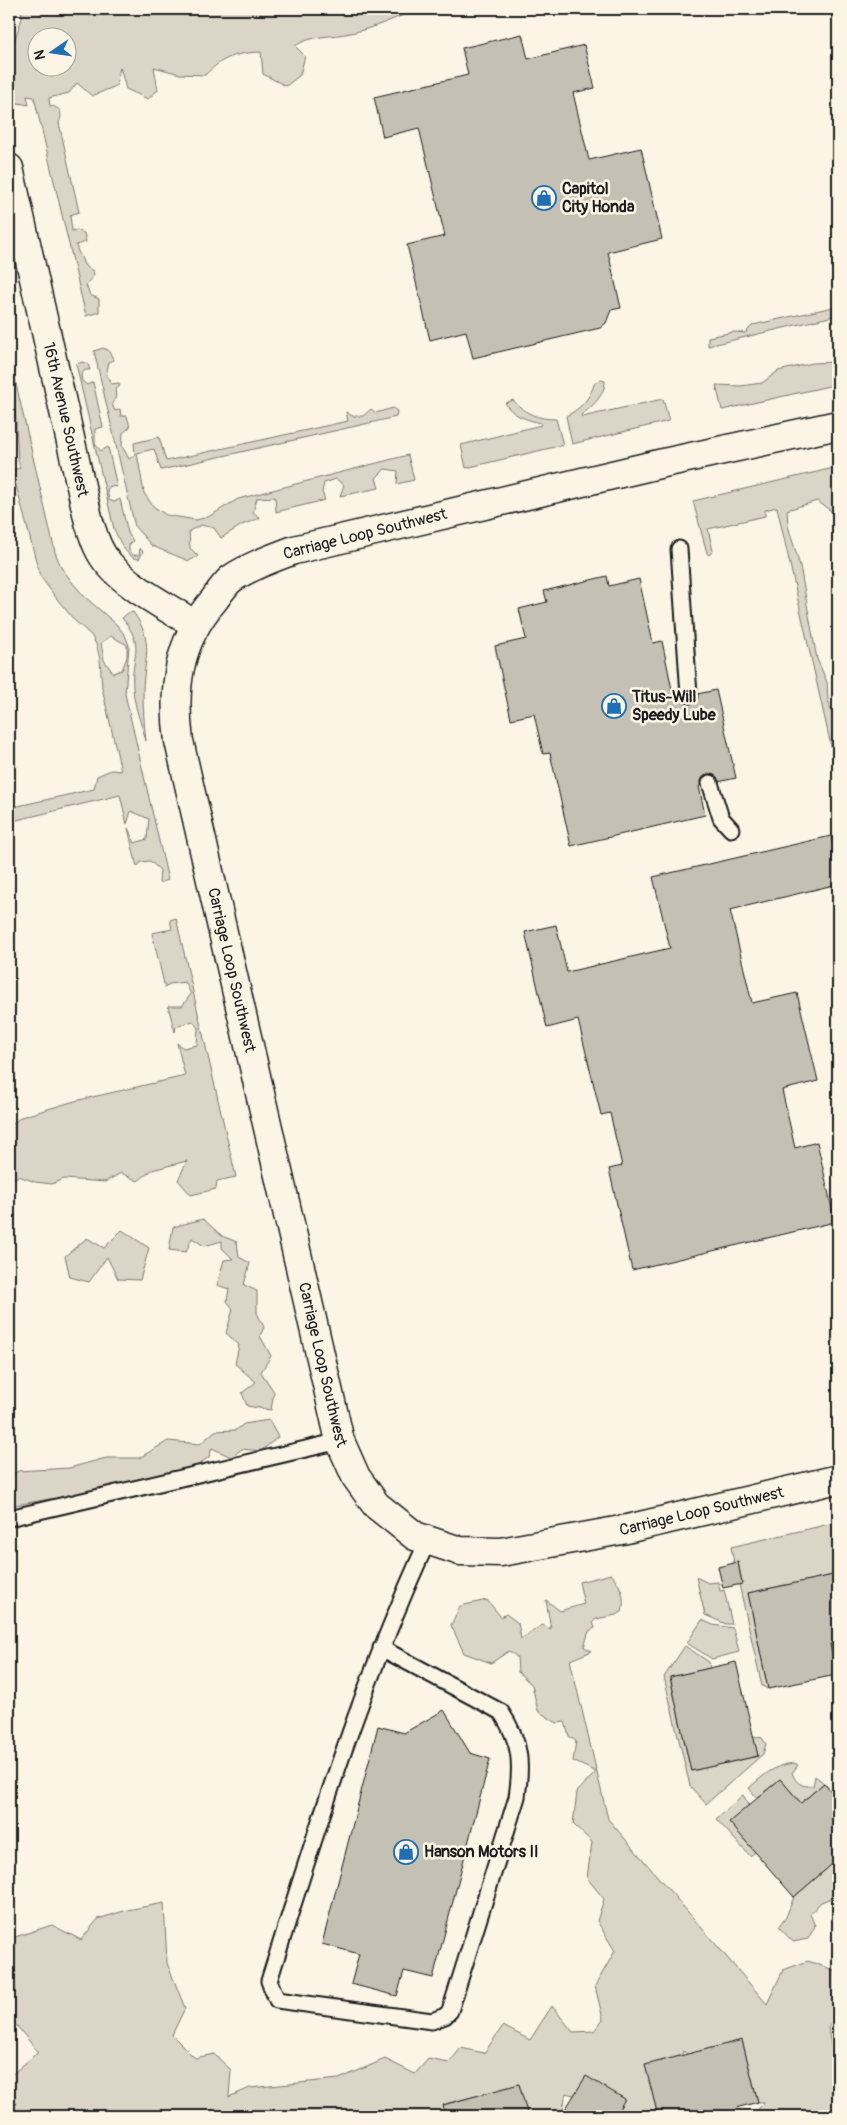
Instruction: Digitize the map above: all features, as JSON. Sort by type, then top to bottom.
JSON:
[{"type":"street","name":"16th Avenue Southwest","points":[[9,168],[89,522],[97,547],[109,565],[134,586],[194,625]]},
{"type":"street","name":"Carriage Loop Southwest","points":[[838,425],[659,464],[294,550],[266,561],[230,580],[194,625],[177,682],[175,711],[179,741],[340,1441],[356,1477],[376,1505],[415,1536],[460,1550],[501,1552],[627,1529],[838,1479]]},
{"type":"lane","points":[[679,549],[690,696]]},
{"type":"lane","points":[[710,783],[721,818],[731,829]]},
{"type":"lane","points":[[9,1518],[340,1441]]},
{"type":"lane","points":[[381,1648],[501,1712],[511,1726],[519,1748],[520,1771],[517,1797],[453,2002],[450,2011],[445,2016],[432,2021],[277,2000],[269,1981],[336,1771],[381,1648],[428,1540]]},
{"type":"shaded area","points":[[21,9],[418,9],[351,33],[301,42],[295,46],[305,56],[300,75],[286,86],[263,74],[261,52],[244,53],[230,57],[205,75],[180,74],[154,67],[158,90],[148,99],[126,89],[120,67],[116,86],[92,96],[77,83],[69,93],[49,98],[50,106],[59,109],[61,114],[59,123],[79,212],[70,215],[72,231],[77,230],[84,233],[86,242],[76,245],[84,265],[93,271],[94,275],[86,285],[90,295],[99,299],[99,312],[86,316],[34,97],[27,96],[29,105],[18,103],[16,107],[9,92],[9,48],[11,50],[22,18]]},
{"type":"shaded area","points":[[838,306],[838,315],[708,346],[708,337],[734,332],[745,333],[753,325]]},
{"type":"shaded area","points":[[103,348],[108,350],[114,360],[109,362],[106,376],[110,379],[111,384],[119,383],[120,386],[115,390],[116,397],[112,404],[115,411],[120,409],[121,416],[127,416],[130,427],[123,433],[122,446],[129,459],[135,455],[134,443],[159,437],[166,461],[348,421],[346,412],[352,416],[363,416],[371,409],[376,413],[393,408],[397,411],[396,417],[161,470],[154,449],[137,453],[144,493],[153,506],[166,515],[196,520],[208,517],[238,499],[408,455],[414,480],[397,484],[398,471],[385,469],[376,478],[379,488],[340,496],[344,485],[336,479],[324,483],[322,492],[325,500],[276,512],[275,497],[257,498],[253,512],[260,518],[242,525],[221,538],[214,528],[201,525],[189,531],[190,548],[198,556],[189,561],[152,546],[135,527],[94,351]]},
{"type":"shaded area","points":[[82,362],[88,364],[90,370],[85,370],[81,375],[82,381],[87,385],[93,382],[103,427],[95,429],[95,444],[101,451],[108,447],[117,487],[110,486],[107,490],[109,500],[114,502],[120,499],[128,533],[133,541],[129,545],[129,551],[133,555],[139,555],[140,548],[143,552],[139,559],[134,558],[127,552],[114,529],[76,364]]},
{"type":"shaded area","points":[[838,362],[838,384],[722,410],[716,385],[740,386],[762,383],[778,371],[813,363]]},
{"type":"shaded area","points":[[13,371],[55,552],[61,567],[84,596],[117,625],[126,637],[129,646],[125,694],[168,880],[159,883],[160,870],[150,861],[141,862],[137,867],[128,828],[135,843],[147,839],[149,819],[131,811],[127,824],[120,795],[9,822],[9,808],[94,789],[97,776],[111,770],[121,771],[102,688],[97,646],[91,635],[75,621],[40,576],[12,470],[20,468]],"holes":[[[111,636],[127,645],[127,657],[122,670],[113,673],[104,660],[101,643]]]},
{"type":"shaded area","points":[[605,381],[603,391],[581,415],[582,417],[663,399],[669,421],[572,444],[566,416],[581,406],[591,393],[595,382]]},
{"type":"shaded area","points":[[513,400],[532,415],[556,419],[563,445],[466,468],[461,445],[541,425],[541,423],[526,419],[512,411],[505,403]]},
{"type":"shaded area","points":[[838,467],[838,516],[817,501],[787,510],[788,526],[800,566],[817,659],[827,682],[828,700],[838,734],[838,777],[777,507],[765,510],[765,516],[708,529],[713,551],[709,555],[693,501]]},
{"type":"shaded area","points":[[133,612],[144,632],[147,651],[143,690],[146,741],[134,695],[133,677],[136,645],[130,628],[122,618],[128,613]]},
{"type":"shaded area","points":[[176,918],[236,1177],[217,1181],[216,1189],[191,1195],[178,1180],[187,1161],[152,1170],[138,1181],[121,1173],[105,1182],[64,1179],[52,1184],[35,1182],[19,1176],[9,1181],[9,1127],[21,1117],[75,1101],[185,1076],[177,1043],[183,1048],[197,1045],[198,1028],[193,1021],[176,1026],[175,1032],[168,1006],[182,1006],[191,994],[185,982],[169,984],[165,988],[152,933],[172,929],[170,920]]},
{"type":"shaded area","points":[[203,1219],[222,1236],[237,1242],[239,1257],[250,1263],[244,1285],[257,1291],[257,1313],[264,1327],[260,1336],[271,1356],[261,1372],[274,1392],[271,1410],[247,1406],[242,1393],[256,1382],[235,1364],[239,1345],[226,1333],[233,1309],[227,1301],[229,1289],[217,1285],[224,1260],[233,1259],[222,1248],[222,1241],[204,1246],[192,1238],[186,1252],[169,1250],[173,1227]]},
{"type":"shaded area","points":[[122,1230],[149,1248],[140,1280],[118,1279],[107,1257],[89,1282],[70,1277],[65,1256],[87,1238],[104,1248]]},
{"type":"shaded area","points":[[269,1420],[278,1437],[261,1451],[242,1449],[231,1457],[212,1448],[209,1457],[189,1472],[167,1473],[107,1487],[79,1499],[50,1499],[9,1506],[9,1477],[18,1471],[69,1468],[106,1458],[139,1458],[168,1441],[200,1444],[215,1431],[236,1430],[244,1424]]},
{"type":"shaded area","points":[[838,1522],[838,1574],[748,1593],[768,1689],[762,1686],[739,1584],[742,1583],[738,1562],[734,1563],[731,1547]]},
{"type":"shaded area","points":[[611,1574],[622,1592],[622,1612],[596,1619],[593,1622],[595,1628],[589,1631],[584,1647],[592,1651],[570,1660],[608,1819],[767,2004],[783,1970],[808,1961],[834,1970],[838,1987],[838,2017],[835,2018],[828,2028],[838,2086],[838,2116],[753,2116],[764,2102],[758,2102],[742,2041],[696,2060],[683,2051],[680,2062],[652,2091],[658,2116],[615,2116],[620,2108],[566,2093],[562,2115],[528,2116],[519,2085],[445,2104],[440,2116],[14,2116],[9,2077],[38,2052],[9,2016],[9,1939],[52,1925],[81,1940],[98,1919],[127,1910],[164,1903],[167,1963],[185,2008],[172,2035],[195,2058],[214,2054],[231,2070],[229,2097],[250,2088],[339,2079],[385,2059],[415,2074],[428,2059],[449,2063],[461,2048],[484,2053],[503,2026],[530,2040],[552,2006],[573,2032],[594,2031],[603,2019],[595,1986],[615,1951],[597,1921],[604,1899],[587,1878],[592,1842],[573,1824],[577,1792],[596,1772],[573,1761],[576,1741],[569,1736],[565,1722],[557,1723],[538,1711],[532,1685],[518,1672],[517,1657],[509,1651],[491,1663],[464,1653],[451,1625],[460,1606],[487,1600],[501,1617],[506,1614],[518,1623],[521,1639],[542,1625],[551,1629],[546,1600],[560,1611],[584,1604],[579,1582]]},
{"type":"shaded area","points":[[696,1577],[708,1583],[718,1582],[720,1591],[724,1590],[732,1624],[726,1624],[705,1615]]},
{"type":"shaded area","points":[[702,1620],[713,1625],[733,1628],[739,1652],[712,1659],[687,1643]]},
{"type":"shaded area","points":[[838,1642],[838,1676],[834,1683],[832,1676],[836,1675],[830,1644]]},
{"type":"shaded area","points":[[685,1646],[709,1662],[710,1668],[670,1677],[691,1771],[758,1756],[753,1736],[762,1738],[766,1744],[763,1754],[706,1804],[690,1786],[664,1677]]},
{"type":"shaded area","points":[[794,1763],[798,1765],[792,1773],[799,1784],[813,1786],[815,1776],[824,1783],[801,1803],[780,1779],[757,1798],[749,1788],[764,1775],[781,1766]]},
{"type":"shaded area","points":[[743,1795],[749,1805],[730,1822],[755,1852],[750,1856],[716,1819]]},
{"type":"shaded area","points":[[838,1859],[838,1894],[821,1902],[810,1914],[815,1926],[808,1939],[793,1942],[779,1927],[786,1917],[794,1897]]},
{"type":"building","name":"Capitol City Honda","points":[[522,34],[528,59],[584,45],[595,88],[573,93],[589,160],[641,148],[662,239],[608,252],[621,308],[611,310],[606,323],[600,328],[473,358],[466,331],[430,340],[407,245],[445,236],[419,128],[383,137],[374,97],[468,75],[462,48]]},
{"type":"building","name":"Titus-Will Speedy Lube","points":[[607,576],[609,586],[639,579],[653,643],[662,641],[674,699],[716,690],[736,778],[699,786],[705,815],[571,846],[550,753],[543,754],[534,714],[511,719],[495,646],[526,639],[519,609],[547,602],[544,591]]},
{"type":"building","points":[[831,836],[838,867],[838,884],[730,910],[752,1003],[797,993],[818,1081],[782,1090],[795,1148],[817,1142],[835,1222],[632,1270],[609,1169],[622,1166],[610,1113],[601,1115],[578,1020],[547,1028],[525,932],[556,925],[567,972],[670,948],[653,877]]},
{"type":"building","points":[[738,1562],[742,1584],[723,1588],[718,1567]]},
{"type":"building","points":[[838,1574],[838,1642],[830,1644],[836,1675],[768,1689],[748,1593]]},
{"type":"building","points":[[736,1662],[758,1756],[691,1771],[670,1677]]},
{"type":"building","name":"Hanson Motors II","points":[[444,1710],[470,1753],[490,1759],[433,1978],[404,1971],[397,1996],[351,1984],[359,1954],[322,1944],[378,1726],[404,1733]]},
{"type":"building","points":[[780,1779],[801,1803],[824,1783],[838,1799],[838,1859],[794,1897],[729,1822]]},
{"type":"building","points":[[742,2040],[758,2102],[736,2108],[731,2116],[658,2116],[645,2065]]},
{"type":"building","points":[[586,2076],[625,2099],[615,2116],[561,2116]]},
{"type":"building","points":[[519,2084],[528,2116],[446,2116],[443,2105]]},
{"type":"place","name":"Capitol City Honda","points":[[544,198]]},
{"type":"place","name":"Titus-Will Speedy Lube","points":[[614,706]]},
{"type":"place","name":"Hanson Motors II","points":[[406,1852]]}]
